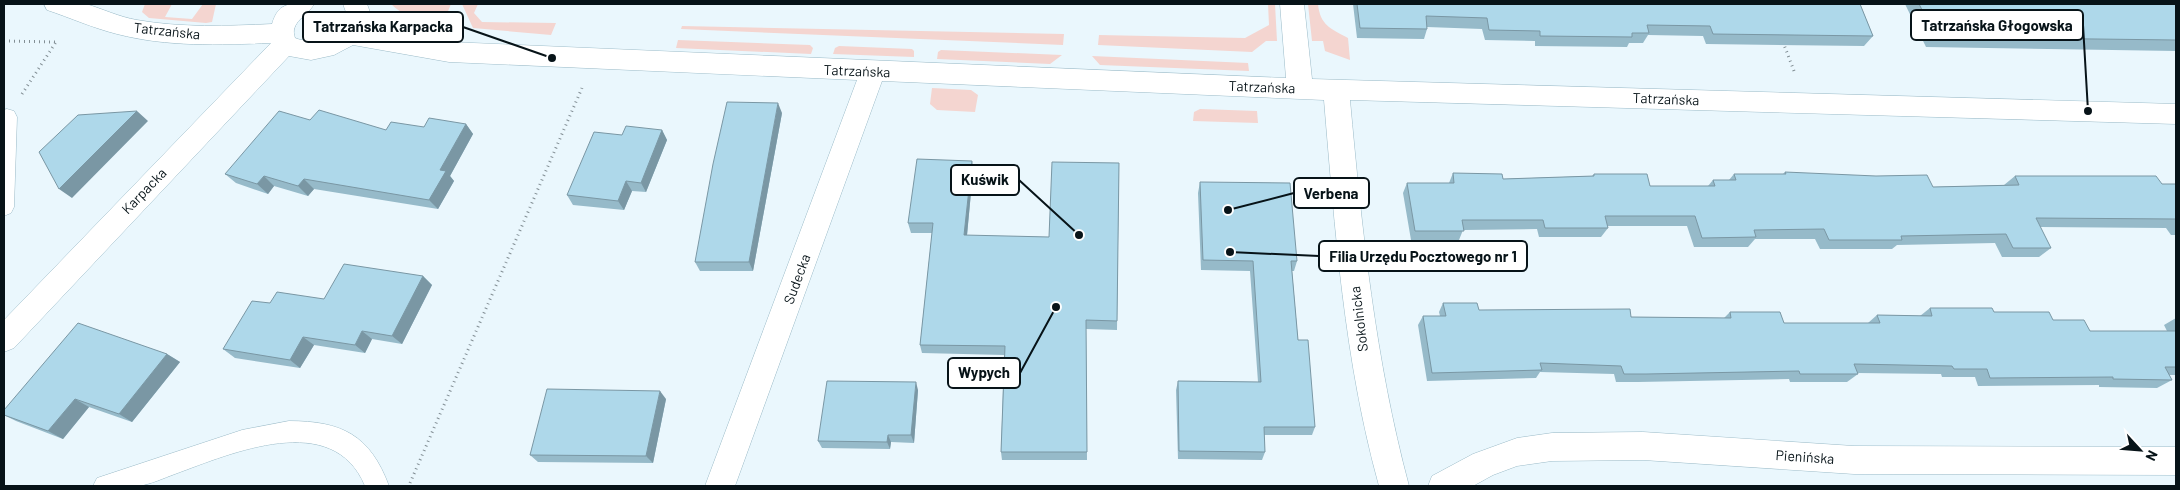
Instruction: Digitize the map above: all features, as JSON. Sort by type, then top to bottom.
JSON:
[{"type":"street","name":"Tatrzańska","points":[[56,4],[118,25],[147,31],[283,39]]},
{"type":"street","name":"Karpacka","points":[[4,338],[283,39],[286,17],[302,4]]},
{"type":"street","points":[[283,39],[303,52],[328,49],[349,35],[356,26],[359,9],[355,4]]},
{"type":"street","points":[[1292,4],[1300,89]]},
{"type":"street","name":"Tatrzańska","points":[[349,35],[449,52],[594,60],[1300,89],[2176,114]]},
{"type":"street","name":"Sudecka","points":[[720,486],[873,72]]},
{"type":"street","name":"Sokolnicka","points":[[1336,90],[1364,364],[1379,436],[1394,486]]},
{"type":"street","name":"Pienińska","points":[[1443,486],[1484,464],[1518,452],[1552,447],[1643,446],[1854,460],[2174,465]]},
{"type":"lane","points":[[4,207],[7,116]]},
{"type":"lane","points":[[105,486],[261,435],[294,430],[324,434],[350,446],[368,465],[377,486]]},
{"type":"path","points":[[1782,40],[1805,103]]},
{"type":"path","points":[[4,41],[56,42],[7,116]]},
{"type":"path","points":[[408,486],[594,60]]},
{"type":"shaded area","points":[[145,4],[172,4],[165,17],[192,19],[203,4],[216,4],[212,22],[206,23],[149,18],[142,12]]},
{"type":"shaded area","points":[[391,4],[451,4],[446,16],[424,19],[403,13]]},
{"type":"shaded area","points":[[462,4],[478,4],[474,13],[482,22],[556,23],[551,35],[473,28]]},
{"type":"shaded area","points":[[1268,4],[1275,4],[1277,41],[1266,41],[1252,52],[1098,45],[1099,35],[1245,38],[1269,25]]},
{"type":"shaded area","points":[[1308,4],[1318,4],[1321,17],[1327,26],[1348,38],[1350,60],[1325,51],[1323,41],[1312,41]]},
{"type":"shaded area","points":[[682,26],[1064,34],[1063,45],[681,29]]},
{"type":"shaded area","points":[[678,40],[810,45],[813,48],[811,54],[676,48]]},
{"type":"shaded area","points":[[839,46],[912,49],[914,57],[833,54],[835,48]]},
{"type":"shaded area","points":[[941,50],[1062,55],[1050,64],[937,59],[938,52]]},
{"type":"shaded area","points":[[1092,56],[1248,63],[1249,71],[1100,65]]},
{"type":"shaded area","points":[[932,88],[971,90],[978,95],[975,112],[937,110],[930,104]]},
{"type":"shaded area","points":[[1200,109],[1257,111],[1258,123],[1193,121],[1194,112]]},
{"type":"building","points":[[1357,4],[1860,4],[1873,36],[1713,34],[1710,26],[1647,25],[1649,33],[1632,33],[1632,37],[1540,36],[1540,31],[1489,30],[1487,18],[1426,16],[1427,29],[1360,28]]},
{"type":"building","points":[[1919,4],[2176,4],[2176,40],[1936,37]]},
{"type":"building","points":[[727,102],[778,103],[749,262],[695,262],[713,164]]},
{"type":"building","points":[[319,110],[386,130],[391,122],[424,127],[429,118],[466,124],[440,170],[446,171],[429,200],[304,179],[298,186],[264,176],[257,184],[225,174],[279,111],[310,120]]},
{"type":"building","points":[[137,111],[59,189],[39,152],[78,115]]},
{"type":"building","points":[[626,126],[662,130],[641,183],[626,181],[618,201],[567,195],[594,132],[622,135]]},
{"type":"building","points":[[917,159],[972,161],[964,235],[1049,237],[1052,162],[1119,163],[1117,321],[1086,320],[1087,452],[1001,452],[1005,346],[920,345],[933,223],[908,223]]},
{"type":"building","points":[[1785,172],[1876,176],[1927,175],[1933,187],[2019,185],[2015,176],[2156,176],[2162,184],[2176,184],[2176,219],[2036,218],[2051,248],[2013,248],[2006,234],[1901,236],[1902,240],[1829,240],[1824,229],[1754,230],[1756,237],[1702,238],[1695,216],[1605,216],[1608,228],[1545,228],[1543,220],[1462,220],[1464,231],[1415,231],[1407,183],[1454,183],[1453,173],[1502,174],[1503,179],[1594,176],[1594,174],[1647,174],[1650,186],[1715,186],[1713,180],[1736,180],[1734,174],[1786,174]]},
{"type":"building","points":[[1200,182],[1290,183],[1297,261],[1291,261],[1298,340],[1308,340],[1315,427],[1264,427],[1265,452],[1179,451],[1178,381],[1261,382],[1253,261],[1203,260]]},
{"type":"building","points":[[344,264],[423,276],[392,336],[362,331],[355,345],[303,337],[290,360],[223,349],[252,301],[270,303],[277,292],[324,299]]},
{"type":"building","points":[[1443,303],[1477,303],[1479,310],[1630,309],[1631,317],[1731,318],[1730,312],[1780,312],[1784,323],[1880,323],[1877,315],[1932,316],[1930,308],[1992,308],[1994,312],[2049,312],[2053,320],[2084,320],[2090,331],[2176,331],[2176,367],[2165,367],[2172,380],[2113,379],[2113,377],[1990,378],[1987,369],[1954,369],[1952,366],[1854,364],[1858,374],[1800,374],[1799,371],[1624,374],[1621,366],[1540,363],[1542,370],[1432,373],[1423,316],[1446,316]]},
{"type":"building","points":[[78,323],[167,354],[119,414],[75,399],[48,431],[4,415],[4,410]]},
{"type":"building","points":[[827,381],[916,382],[911,435],[888,435],[887,442],[818,441]]},
{"type":"building","points":[[547,389],[660,391],[646,456],[530,455]]},
{"type":"place","name":"Tatrzańska Karpacka","points":[[552,58]]},
{"type":"place","name":"Tatrzańska Głogowska","points":[[2088,111]]},
{"type":"place","name":"Verbena","points":[[1228,210]]},
{"type":"place","name":"Kuświk","points":[[1079,235]]},
{"type":"place","name":"Filia Urzędu Pocztowego nr 1","points":[[1230,252]]},
{"type":"place","name":"Wypych","points":[[1056,307]]}]
